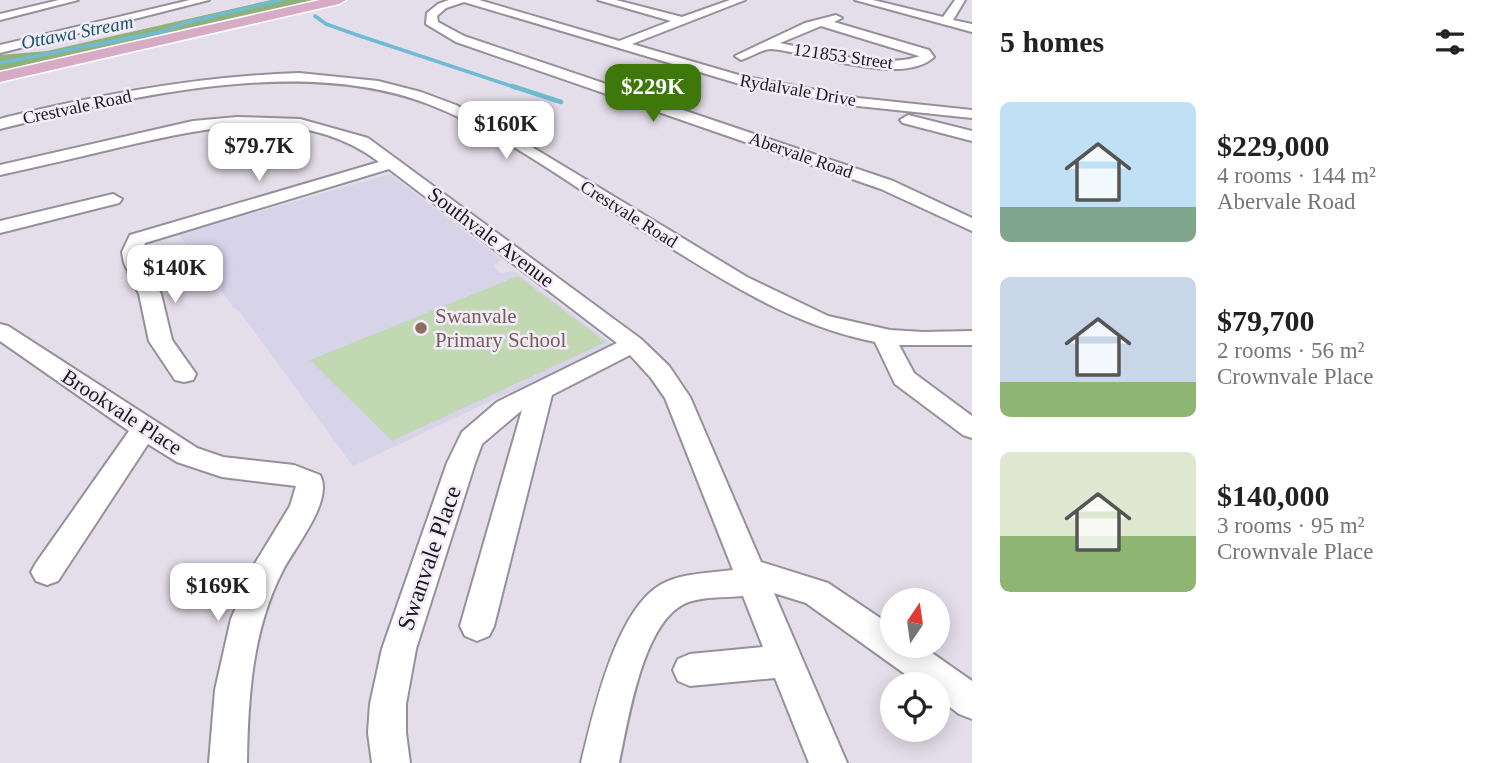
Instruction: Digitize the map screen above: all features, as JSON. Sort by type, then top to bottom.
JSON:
[{"type":"main road","points":[[0,77],[339,0]]},
{"type":"street","points":[[0,17],[73,0]]},
{"type":"street","points":[[0,49],[204,0]]},
{"type":"street","name":"Abervale Road","points":[[460,0],[435,10],[430,15],[432,24],[444,33],[460,39],[887,185],[972,225]]},
{"type":"street","name":"Rydalvale Drive","points":[[467,0],[718,75],[858,102],[972,114]]},
{"type":"street","points":[[607,0],[683,21]]},
{"type":"street","points":[[618,45],[740,0]]},
{"type":"street","points":[[860,0],[972,28]]},
{"type":"street","points":[[946,22],[960,0]]},
{"type":"street","points":[[741,56],[850,14]]},
{"type":"street","name":"121853 Street","points":[[769,45],[831,57],[896,64],[912,63],[928,57],[925,53],[823,23]]},
{"type":"street","points":[[810,94],[831,57]]},
{"type":"street","name":"Crestvale Road","points":[[0,124],[149,92],[220,81],[309,79],[392,89],[433,101],[463,115],[530,152],[749,288],[799,311],[840,327],[884,337],[937,341],[972,338]]},
{"type":"street","points":[[858,102],[889,115],[972,136]]},
{"type":"street","name":"Southvale Avenue","points":[[0,170],[193,126],[253,120],[285,120],[332,129],[362,141],[633,344],[660,372],[677,397],[828,763]]},
{"type":"street","points":[[184,374],[161,341],[150,294],[134,262],[132,252],[137,239],[392,163]]},
{"type":"street","points":[[0,227],[113,199]]},
{"type":"street","name":"Brookvale Place","points":[[0,331],[187,455],[222,467],[294,475],[310,482],[304,507],[278,550],[247,618],[235,673],[228,763]]},
{"type":"street","points":[[884,337],[904,379],[972,429]]},
{"type":"street","name":"Swanvale Place","points":[[391,763],[387,733],[388,705],[398,649],[471,439],[490,421],[541,389],[633,344]]},
{"type":"street","points":[[477,626],[541,389]]},
{"type":"street","points":[[47,572],[144,429]]},
{"type":"street","points":[[600,763],[616,694],[654,607],[671,595],[751,577],[817,593],[880,636]]},
{"type":"street","points":[[912,658],[972,702]]},
{"type":"street","points":[[690,670],[786,661]]},
{"type":"shaded area","name":"Swanvale Primary School","points":[[390,174],[502,260],[493,266],[500,273],[515,271],[612,344],[353,466],[240,312],[234,308],[179,235]]},
{"type":"green space","points":[[271,0],[322,0],[0,72],[0,55],[47,51]]},
{"type":"green space","points":[[518,276],[606,342],[392,441],[310,360]]},
{"type":"waterway","name":"Ottawa Stream","points":[[0,63],[166,31],[184,23],[281,0]]},
{"type":"waterway","points":[[315,16],[326,24],[517,88]]},
{"type":"waterway","points":[[512,86],[561,102]]},
{"type":"place","name":"Swanvale Primary School","points":[[421,328]]}]
